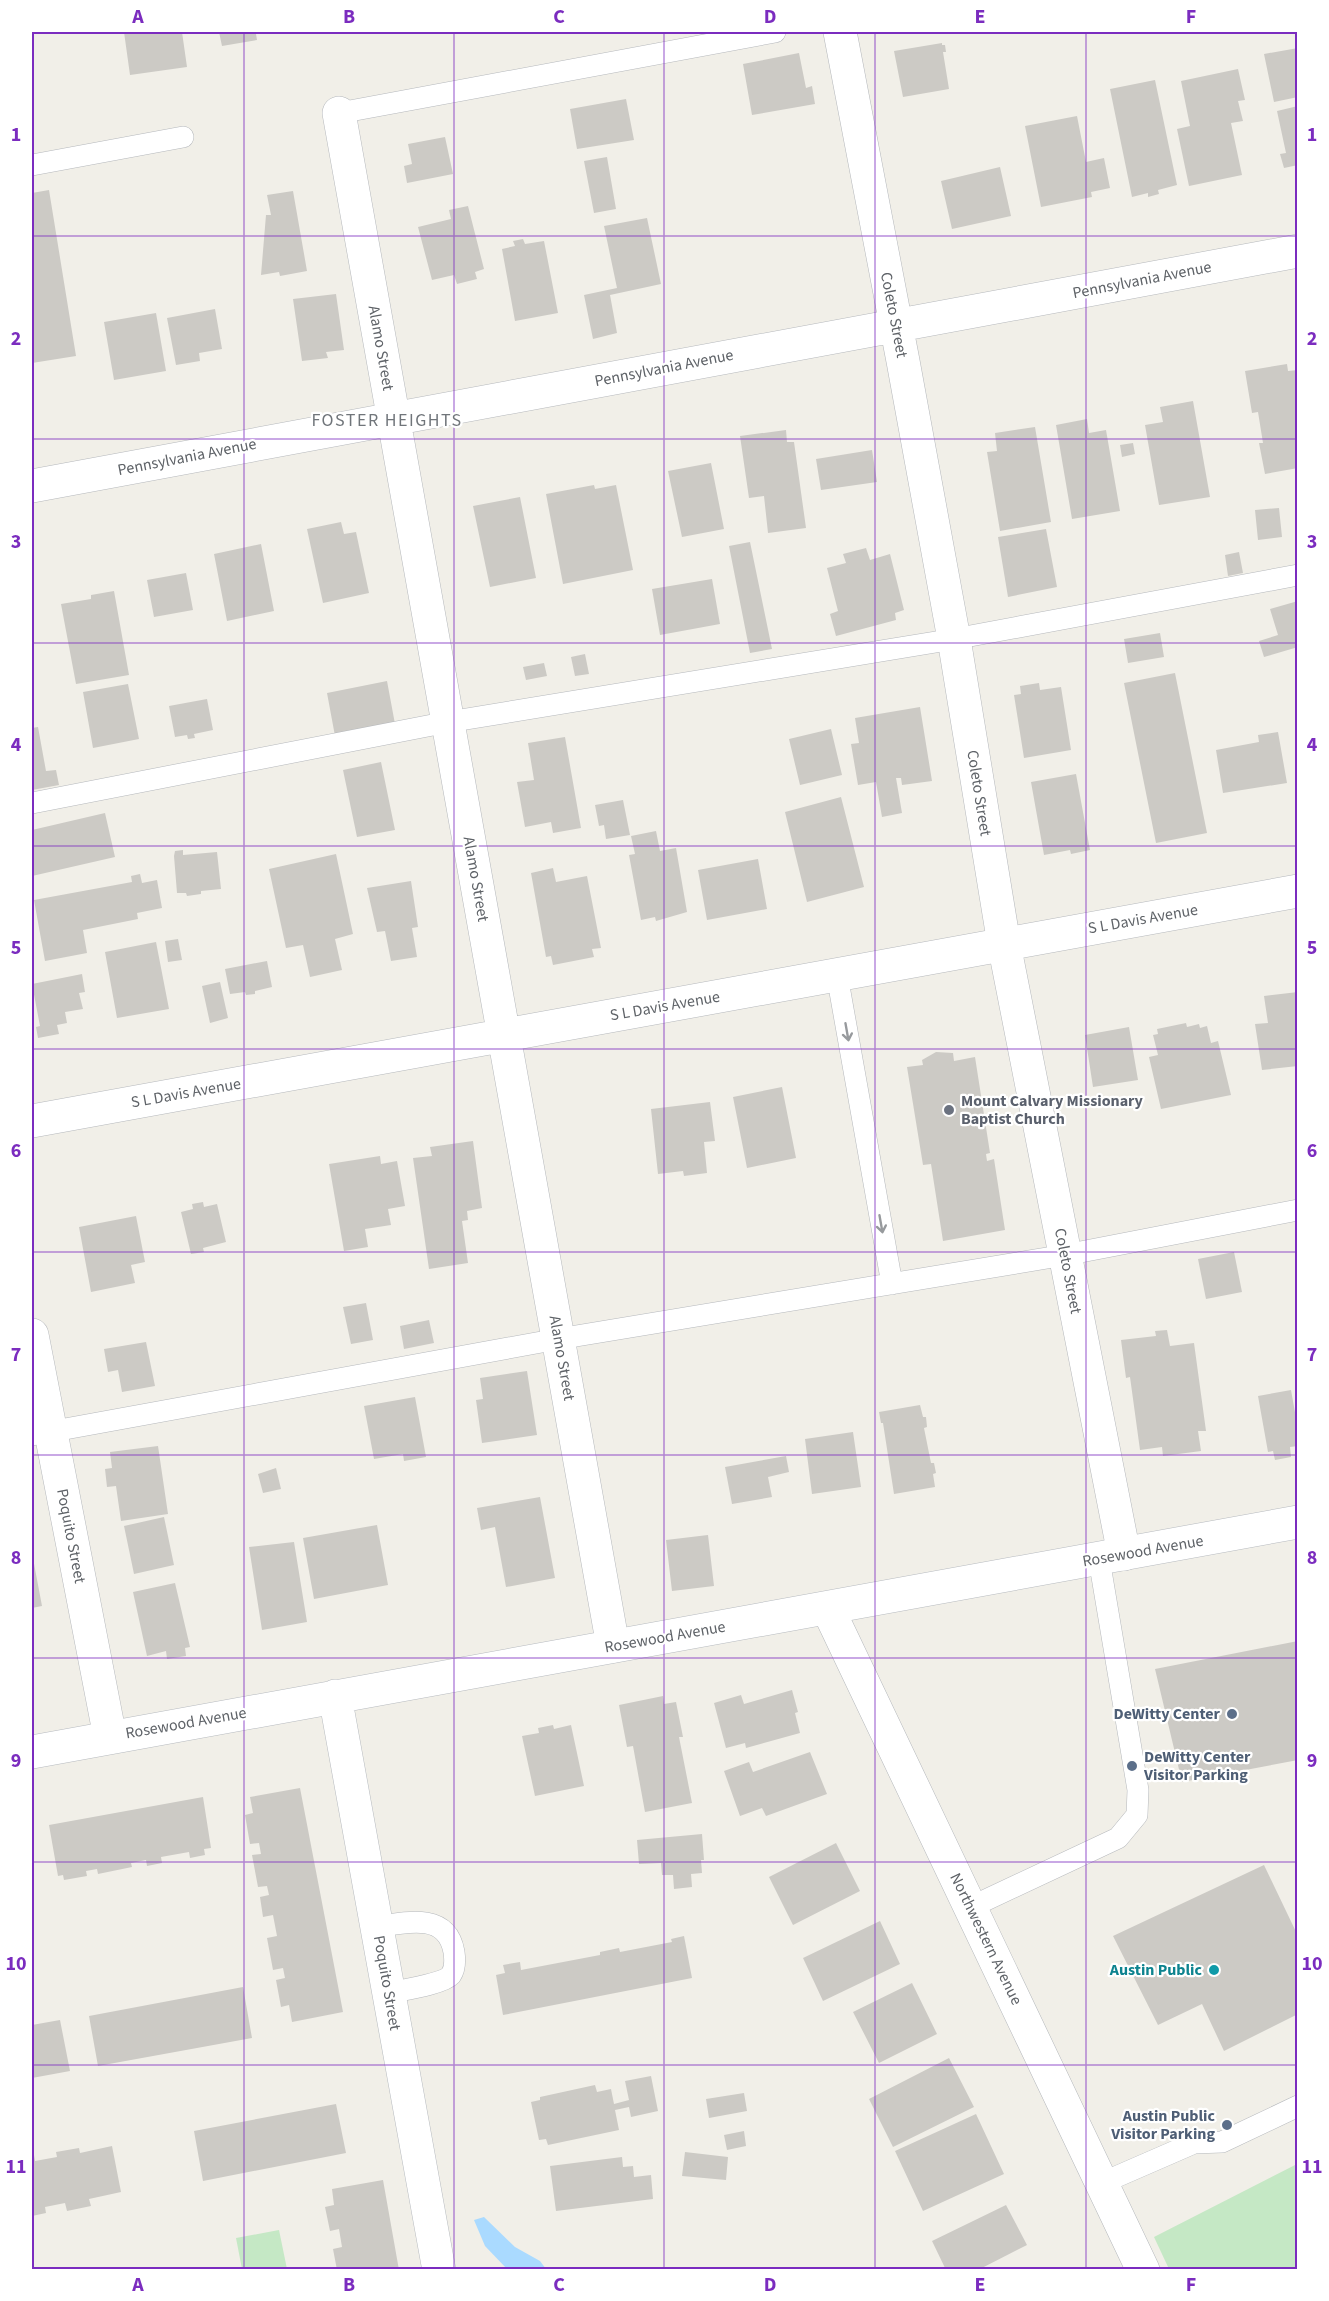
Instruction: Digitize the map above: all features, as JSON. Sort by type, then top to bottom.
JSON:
[{"type":"street","name":"Coleto Street","points":[[840,32],[954,639],[1004,944],[1065,1255],[1112,1556]]},
{"type":"street","name":"Alamo Street","points":[[339,113],[613,1646]]},
{"type":"street","name":"Pennsylvania Avenue","points":[[32,486],[1298,251]]},
{"type":"street","name":"S L Davis Avenue","points":[[32,1121],[1298,891]]},
{"type":"street","name":"Poquito Street","points":[[32,1335],[41,1433],[110,1737]]},
{"type":"street","name":"Rosewood Avenue","points":[[32,1752],[1298,1522]]},
{"type":"street","name":"Northwestern Avenue","points":[[828,1609],[1143,2270]]},
{"type":"street","name":"Poquito Street","points":[[335,1696],[439,2270]]},
{"type":"lane","points":[[339,113],[775,32]]},
{"type":"lane","points":[[32,165],[183,137]]},
{"type":"lane","points":[[32,803],[448,722],[954,639],[1298,575]]},
{"type":"lane","points":[[837,975],[892,1284]]},
{"type":"lane","points":[[41,1433],[558,1339],[1065,1255],[1298,1210]]},
{"type":"lane","points":[[970,1907],[1118,1838],[1137,1815],[1138,1790],[1112,1556]]},
{"type":"lane","points":[[377,1927],[422,1922],[440,1928],[450,1938],[454,1954],[454,1967],[450,1976],[441,1981],[389,1993]]},
{"type":"lane","points":[[1102,2183],[1194,2143],[1222,2142],[1298,2106]]},
{"type":"green space","points":[[1297,2164],[1297,2269],[1169,2269],[1154,2237]]},
{"type":"green space","points":[[279,2230],[287,2269],[242,2269],[236,2238]]},
{"type":"water","points":[[484,2217],[515,2247],[540,2261],[546,2269],[507,2269],[485,2246],[474,2220]]},
{"type":"building","points":[[124,32],[182,32],[187,67],[130,75]]},
{"type":"building","points":[[219,32],[262,33],[256,34],[257,40],[222,46]]},
{"type":"building","points":[[942,43],[945,45],[946,52],[943,52],[949,89],[903,97],[894,51]]},
{"type":"building","points":[[1298,48],[1298,97],[1274,102],[1264,54]]},
{"type":"building","points":[[799,53],[806,88],[812,86],[815,104],[752,115],[743,64]]},
{"type":"building","points":[[1238,69],[1245,100],[1238,101],[1243,121],[1231,123],[1242,175],[1189,186],[1177,129],[1190,126],[1181,81]]},
{"type":"building","points":[[1155,80],[1177,185],[1158,190],[1159,194],[1148,197],[1148,193],[1132,197],[1110,89]]},
{"type":"building","points":[[626,99],[634,140],[577,149],[570,109]]},
{"type":"building","points":[[1298,106],[1298,165],[1284,168],[1280,154],[1286,153],[1277,111]]},
{"type":"building","points":[[1077,116],[1086,162],[1104,158],[1110,188],[1091,192],[1092,197],[1041,207],[1025,126]]},
{"type":"building","points":[[445,137],[453,174],[407,183],[404,166],[412,164],[408,144]]},
{"type":"building","points":[[607,157],[616,209],[594,213],[584,161]]},
{"type":"building","points":[[1000,167],[1011,216],[952,229],[941,181]]},
{"type":"building","points":[[49,190],[76,356],[32,363],[32,193]]},
{"type":"building","points":[[293,191],[307,271],[280,276],[279,272],[261,275],[266,215],[271,215],[267,195]]},
{"type":"building","points":[[468,206],[484,269],[475,272],[477,279],[457,284],[454,275],[432,280],[418,227],[451,219],[449,210]]},
{"type":"building","points":[[647,218],[661,284],[610,295],[617,333],[593,339],[584,295],[617,288],[604,226]]},
{"type":"building","points":[[523,239],[525,244],[544,241],[558,313],[515,321],[502,249],[515,246],[513,241]]},
{"type":"building","points":[[336,294],[344,350],[326,352],[328,358],[302,361],[293,299]]},
{"type":"building","points":[[215,309],[222,349],[199,353],[200,361],[176,365],[167,318]]},
{"type":"building","points":[[156,313],[166,371],[114,380],[104,322]]},
{"type":"building","points":[[1287,364],[1288,371],[1298,370],[1298,468],[1265,474],[1259,443],[1263,443],[1258,412],[1252,413],[1245,371]]},
{"type":"building","points":[[1193,401],[1210,497],[1159,505],[1145,425],[1163,422],[1160,407]]},
{"type":"building","points":[[1087,419],[1089,433],[1106,430],[1120,511],[1072,519],[1056,425]]},
{"type":"building","points":[[1035,427],[1051,522],[1000,531],[987,452],[997,451],[995,433]]},
{"type":"building","points":[[786,430],[787,442],[794,442],[806,528],[768,533],[764,496],[749,498],[740,436]]},
{"type":"building","points":[[1133,443],[1135,454],[1122,457],[1120,445]]},
{"type":"building","points":[[872,450],[877,482],[821,490],[816,459]]},
{"type":"building","points":[[711,463],[724,529],[682,537],[668,471]]},
{"type":"building","points":[[594,485],[595,489],[616,485],[633,570],[563,584],[546,494]]},
{"type":"building","points":[[520,497],[536,578],[490,587],[473,506]]},
{"type":"building","points":[[1279,508],[1282,537],[1258,540],[1255,510]]},
{"type":"building","points":[[341,522],[344,534],[356,532],[369,593],[323,603],[307,529]]},
{"type":"building","points":[[1046,529],[1057,587],[1008,597],[998,537]]},
{"type":"building","points":[[750,542],[772,649],[750,653],[729,546]]},
{"type":"building","points":[[261,544],[274,611],[227,621],[214,554]]},
{"type":"building","points":[[866,548],[870,560],[890,554],[904,610],[895,613],[896,620],[836,636],[830,614],[838,611],[827,568],[846,563],[843,554]]},
{"type":"building","points":[[1239,552],[1243,573],[1228,576],[1225,555]]},
{"type":"building","points":[[186,573],[193,610],[154,617],[147,580]]},
{"type":"building","points":[[712,579],[720,624],[660,635],[652,589]]},
{"type":"building","points":[[114,591],[129,675],[76,684],[61,604],[91,599],[91,595]]},
{"type":"building","points":[[1298,601],[1298,647],[1264,657],[1259,641],[1278,635],[1270,609]]},
{"type":"building","points":[[1160,633],[1164,657],[1128,663],[1124,639]]},
{"type":"building","points":[[585,654],[589,674],[575,676],[571,657]]},
{"type":"building","points":[[544,663],[547,676],[526,680],[523,667]]},
{"type":"building","points":[[1175,673],[1207,833],[1156,843],[1124,683]]},
{"type":"building","points":[[387,681],[395,724],[335,736],[327,693]]},
{"type":"building","points":[[1039,683],[1040,690],[1061,687],[1071,750],[1024,758],[1014,695],[1021,694],[1020,686]]},
{"type":"building","points":[[128,684],[139,739],[93,748],[83,692]]},
{"type":"building","points":[[207,699],[213,730],[194,734],[195,738],[188,739],[187,735],[175,737],[169,706]]},
{"type":"building","points":[[920,707],[932,781],[902,785],[901,778],[896,778],[902,813],[882,817],[876,782],[858,785],[851,744],[859,743],[855,718]]},
{"type":"building","points":[[38,727],[46,771],[56,770],[59,785],[32,790],[32,728]]},
{"type":"building","points":[[831,729],[842,775],[800,785],[789,739]]},
{"type":"building","points":[[1278,732],[1287,783],[1223,793],[1216,750],[1259,742],[1258,735]]},
{"type":"building","points":[[565,737],[581,828],[553,833],[551,822],[525,827],[517,782],[534,780],[528,743]]},
{"type":"building","points":[[381,762],[395,830],[357,837],[343,770]]},
{"type":"building","points":[[1076,774],[1090,850],[1071,854],[1070,850],[1044,855],[1031,782]]},
{"type":"building","points":[[841,797],[864,887],[807,902],[785,812]]},
{"type":"building","points":[[623,800],[630,835],[606,839],[604,825],[599,826],[595,805]]},
{"type":"building","points":[[105,813],[115,857],[32,876],[32,830]]},
{"type":"building","points":[[656,831],[660,851],[676,848],[687,912],[656,921],[655,917],[641,920],[629,855],[635,854],[631,836]]},
{"type":"building","points":[[183,850],[183,855],[217,852],[221,889],[201,891],[201,894],[187,896],[186,893],[177,893],[174,856],[175,851]]},
{"type":"building","points":[[336,854],[353,934],[335,939],[342,970],[310,977],[303,945],[286,948],[269,869]]},
{"type":"building","points":[[758,859],[767,909],[707,920],[698,870]]},
{"type":"building","points":[[553,868],[556,882],[587,876],[601,948],[592,949],[594,957],[553,965],[551,956],[546,957],[531,873]]},
{"type":"building","points":[[140,874],[142,883],[157,880],[162,908],[137,913],[138,919],[83,930],[87,953],[45,961],[34,900],[132,882],[131,876]]},
{"type":"building","points":[[411,881],[418,927],[412,928],[417,957],[391,961],[385,931],[377,932],[367,888]]},
{"type":"building","points":[[178,939],[182,960],[168,962],[165,941]]},
{"type":"building","points":[[156,942],[169,1009],[117,1018],[105,952]]},
{"type":"building","points":[[267,961],[272,987],[255,991],[255,994],[246,995],[245,992],[230,994],[225,969]]},
{"type":"building","points":[[82,974],[85,992],[79,993],[83,1009],[65,1012],[67,1023],[57,1025],[59,1034],[38,1038],[36,1027],[40,1026],[32,984]]},
{"type":"building","points":[[220,982],[228,1018],[210,1023],[202,986]]},
{"type":"building","points":[[1298,992],[1298,1066],[1262,1070],[1255,1024],[1268,1023],[1264,996]]},
{"type":"building","points":[[1186,1023],[1187,1027],[1199,1024],[1200,1028],[1207,1026],[1211,1043],[1218,1041],[1231,1095],[1161,1109],[1149,1057],[1158,1055],[1153,1035],[1158,1034],[1157,1029]]},
{"type":"building","points":[[1129,1027],[1138,1080],[1093,1087],[1085,1035]]},
{"type":"building","name":"Mount Calvary Missionary Baptist Church","points":[[936,1052],[953,1053],[954,1061],[975,1057],[990,1153],[986,1154],[987,1161],[994,1159],[1005,1230],[943,1241],[931,1164],[923,1165],[907,1067],[923,1065],[922,1060]]},
{"type":"building","points":[[782,1087],[796,1158],[747,1168],[733,1097]]},
{"type":"building","points":[[710,1102],[715,1141],[704,1142],[707,1173],[684,1176],[683,1171],[658,1174],[651,1109]]},
{"type":"building","points":[[473,1141],[482,1208],[467,1211],[468,1220],[462,1221],[468,1263],[429,1269],[413,1158],[432,1156],[430,1147]]},
{"type":"building","points":[[380,1156],[381,1164],[397,1161],[405,1206],[388,1209],[391,1225],[365,1229],[368,1247],[344,1251],[329,1164]]},
{"type":"building","points":[[203,1202],[204,1207],[217,1204],[226,1242],[203,1248],[204,1252],[191,1254],[181,1212],[193,1209],[192,1204]]},
{"type":"building","points":[[136,1216],[145,1262],[131,1265],[135,1283],[91,1292],[79,1227]]},
{"type":"building","points":[[1234,1252],[1242,1292],[1206,1299],[1198,1259]]},
{"type":"building","points":[[366,1303],[373,1340],[351,1344],[343,1307]]},
{"type":"building","points":[[429,1320],[434,1343],[404,1349],[400,1326]]},
{"type":"building","points":[[1167,1330],[1170,1346],[1194,1343],[1206,1431],[1198,1431],[1201,1451],[1163,1456],[1162,1447],[1140,1450],[1130,1377],[1126,1378],[1121,1340],[1156,1336],[1155,1331]]},
{"type":"building","points":[[146,1342],[155,1386],[122,1392],[118,1370],[108,1372],[104,1349]]},
{"type":"building","points":[[527,1371],[537,1435],[482,1443],[476,1400],[483,1399],[480,1378]]},
{"type":"building","points":[[1291,1390],[1298,1429],[1298,1446],[1290,1447],[1291,1457],[1275,1460],[1273,1451],[1268,1452],[1258,1396]]},
{"type":"building","points":[[415,1397],[426,1457],[404,1461],[403,1454],[374,1459],[364,1406]]},
{"type":"building","points":[[920,1405],[923,1417],[926,1417],[927,1427],[924,1428],[931,1463],[934,1463],[936,1473],[933,1474],[935,1487],[894,1494],[883,1423],[881,1423],[879,1412]]},
{"type":"building","points":[[853,1432],[861,1487],[812,1494],[805,1439]]},
{"type":"building","points":[[158,1446],[168,1514],[121,1521],[116,1486],[107,1487],[105,1469],[112,1468],[110,1452]]},
{"type":"building","points":[[786,1456],[789,1472],[768,1477],[772,1497],[732,1504],[725,1467]]},
{"type":"building","points":[[276,1468],[281,1489],[263,1493],[258,1474]]},
{"type":"building","points":[[540,1497],[555,1578],[506,1587],[495,1527],[481,1530],[477,1508]]},
{"type":"building","points":[[164,1517],[174,1565],[134,1574],[124,1526]]},
{"type":"building","points":[[377,1525],[388,1585],[314,1599],[303,1538]]},
{"type":"building","points":[[708,1535],[714,1586],[672,1591],[666,1540]]},
{"type":"building","points":[[294,1542],[307,1622],[262,1630],[249,1547]]},
{"type":"building","points":[[32,1553],[42,1606],[32,1608]]},
{"type":"building","points":[[175,1583],[190,1647],[185,1648],[186,1656],[167,1659],[166,1651],[147,1656],[133,1592]]},
{"type":"building","name":"DeWitty Center","points":[[1298,1641],[1298,1760],[1182,1782],[1155,1669]]},
{"type":"building","points":[[792,1690],[798,1712],[795,1713],[800,1733],[746,1748],[745,1743],[726,1748],[714,1703],[741,1695],[744,1704]]},
{"type":"building","points":[[663,1696],[664,1704],[676,1702],[683,1737],[679,1737],[692,1803],[645,1812],[633,1746],[627,1747],[619,1705]]},
{"type":"building","points":[[553,1725],[554,1729],[571,1725],[584,1786],[535,1796],[522,1736],[539,1733],[538,1728]]},
{"type":"building","points":[[810,1752],[827,1794],[766,1816],[762,1808],[740,1816],[724,1771],[749,1762],[753,1772]]},
{"type":"building","points":[[300,1788],[343,2012],[292,2022],[289,2005],[281,2007],[276,1980],[285,1978],[283,1968],[273,1970],[267,1938],[277,1936],[273,1915],[263,1917],[260,1897],[269,1895],[267,1886],[258,1887],[252,1855],[261,1854],[259,1843],[250,1844],[245,1815],[253,1813],[250,1797]]},
{"type":"building","points":[[203,1797],[211,1848],[204,1849],[205,1855],[190,1858],[189,1852],[161,1857],[162,1863],[147,1866],[146,1860],[131,1863],[132,1867],[98,1874],[97,1869],[86,1871],[87,1876],[64,1880],[63,1875],[58,1876],[49,1825]]},
{"type":"building","points":[[702,1834],[704,1860],[701,1860],[702,1873],[691,1874],[692,1887],[674,1889],[673,1875],[662,1875],[661,1863],[639,1864],[637,1840]]},
{"type":"building","points":[[836,1843],[860,1891],[793,1925],[769,1877]]},
{"type":"building","name":"Austin Public","points":[[1264,1865],[1298,1936],[1298,2014],[1224,2051],[1202,2004],[1158,2025],[1113,1936]]},
{"type":"building","points":[[880,1921],[900,1964],[823,2001],[803,1958]]},
{"type":"building","points":[[684,1936],[692,1978],[503,2015],[496,1975],[505,1973],[503,1965],[520,1962],[521,1970],[600,1955],[600,1952],[619,1948],[620,1952],[672,1942],[671,1939]]},
{"type":"building","points":[[912,1983],[937,2034],[879,2063],[853,2012]]},
{"type":"building","points":[[243,1987],[252,2038],[98,2066],[89,2016]]},
{"type":"building","points":[[60,2020],[70,2071],[32,2078],[32,2025]]},
{"type":"building","points":[[949,2058],[974,2107],[893,2147],[869,2099]]},
{"type":"building","points":[[651,2076],[658,2111],[631,2117],[629,2107],[615,2110],[619,2130],[548,2145],[546,2139],[539,2140],[531,2102],[540,2100],[540,2097],[595,2085],[597,2092],[611,2089],[614,2104],[629,2100],[625,2081]]},
{"type":"building","points":[[744,2093],[747,2111],[709,2118],[706,2099]]},
{"type":"building","points":[[336,2104],[346,2153],[203,2181],[194,2131]]},
{"type":"building","points":[[976,2114],[1004,2174],[923,2211],[895,2151]]},
{"type":"building","points":[[744,2131],[746,2146],[727,2150],[724,2135]]},
{"type":"building","points":[[112,2146],[121,2192],[89,2199],[91,2206],[67,2211],[65,2203],[45,2207],[46,2213],[32,2216],[32,2155],[35,2161],[57,2157],[56,2152],[79,2148],[80,2153]]},
{"type":"building","points":[[685,2152],[728,2157],[726,2180],[682,2176]]},
{"type":"building","points":[[622,2157],[623,2167],[633,2166],[634,2177],[651,2175],[653,2199],[556,2211],[550,2166]]},
{"type":"building","points":[[383,2180],[399,2270],[337,2270],[333,2249],[342,2247],[339,2229],[330,2231],[325,2207],[334,2205],[332,2189]]},
{"type":"building","points":[[1006,2205],[1027,2245],[978,2270],[946,2270],[932,2241]]},
{"type":"place","name":"Mount Calvary Missionary Baptist Church","points":[[949,1110]]},
{"type":"place","name":"DeWitty Center","points":[[1232,1714]]},
{"type":"place","name":"DeWitty Center Visitor Parking","points":[[1132,1766]]},
{"type":"place","name":"Austin Public","points":[[1214,1970]]},
{"type":"place","name":"Austin Public Visitor Parking","points":[[1227,2125]]},
{"type":"district","name":"FOSTER HEIGHTS","points":[[387,420]]}]
